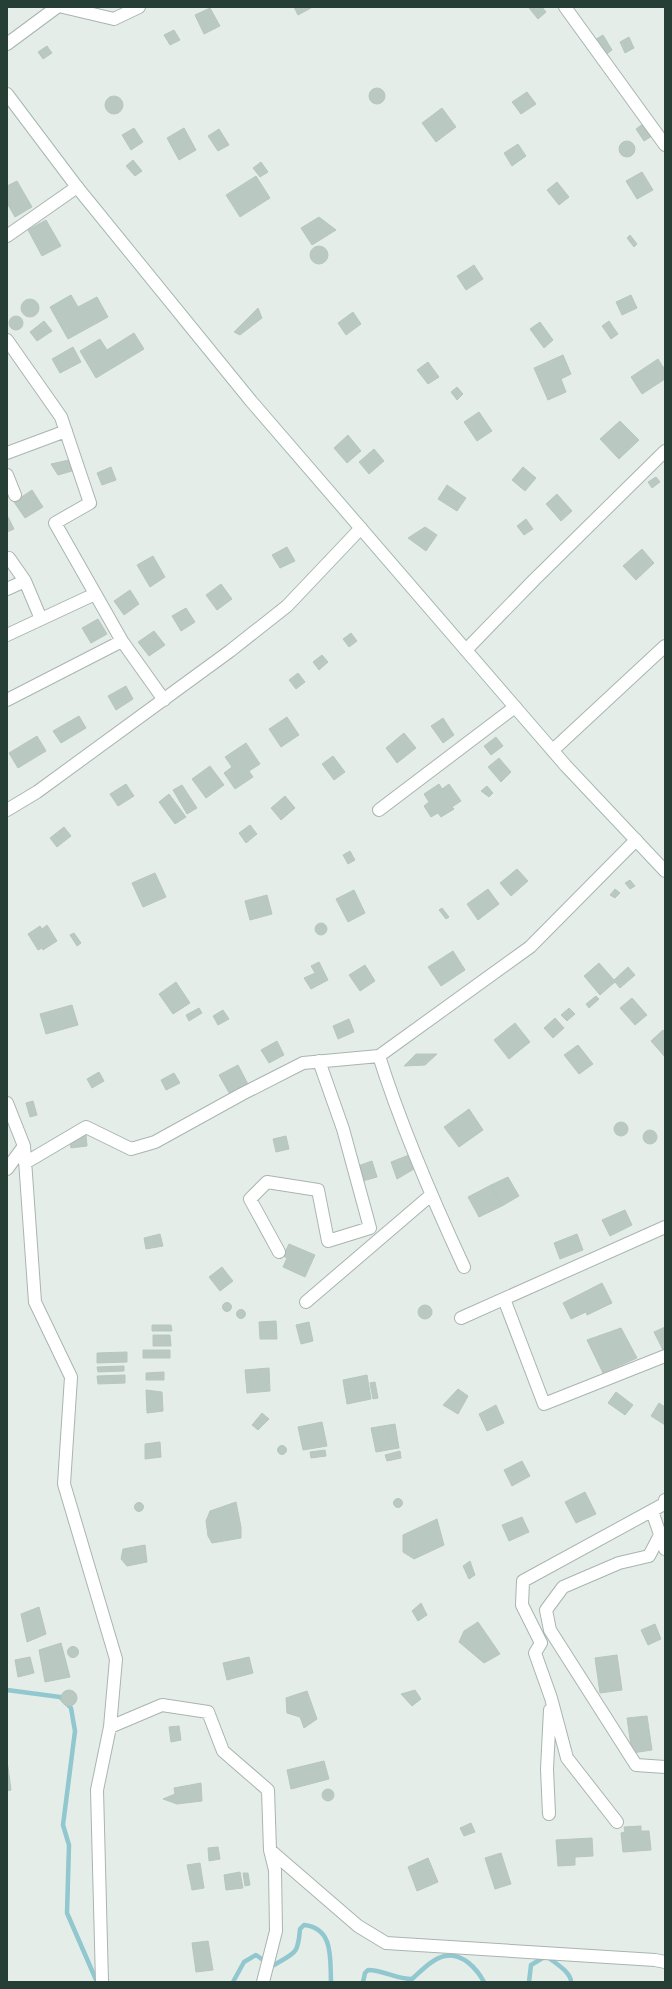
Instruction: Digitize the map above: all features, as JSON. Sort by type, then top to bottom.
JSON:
[{"type":"street","points":[[7,44],[57,7]]},
{"type":"street","points":[[63,7],[114,20],[140,7]]},
{"type":"street","points":[[565,7],[665,145]]},
{"type":"street","points":[[7,94],[77,187],[251,401],[515,707],[665,870]]},
{"type":"street","points":[[7,236],[77,187]]},
{"type":"street","points":[[7,340],[61,417],[90,503],[55,523],[122,641],[164,700]]},
{"type":"street","points":[[7,453],[66,431]]},
{"type":"street","points":[[466,650],[534,580],[665,451]]},
{"type":"street","points":[[7,475],[15,495]]},
{"type":"street","points":[[7,810],[37,792],[164,700],[287,606],[361,528]]},
{"type":"street","points":[[7,559],[9,558],[25,581],[41,619]]},
{"type":"street","points":[[7,589],[25,581]]},
{"type":"street","points":[[7,635],[95,594]]},
{"type":"street","points":[[7,700],[122,641]]},
{"type":"street","points":[[553,750],[665,646]]},
{"type":"street","points":[[379,810],[515,707]]},
{"type":"street","points":[[25,1163],[86,1127],[130,1149],[155,1142],[242,1094],[303,1063],[379,1056],[530,948],[636,840]]},
{"type":"street","points":[[379,1056],[394,1102],[431,1196],[464,1267]]},
{"type":"street","points":[[279,1252],[250,1200],[267,1182],[318,1190],[328,1241],[370,1228],[342,1129],[319,1061]]},
{"type":"street","points":[[7,1103],[24,1146],[36,1302],[71,1376],[64,1484],[116,1659],[110,1727],[97,1790],[102,1982]]},
{"type":"street","points":[[7,1169],[24,1146]]},
{"type":"street","points":[[306,1302],[431,1196]]},
{"type":"street","points":[[462,1318],[665,1227]]},
{"type":"street","points":[[504,1299],[544,1404],[665,1356]]},
{"type":"street","points":[[617,1822],[567,1758],[551,1698],[535,1653],[541,1643],[522,1605],[523,1581],[665,1504]]},
{"type":"street","points":[[652,1511],[665,1549]]},
{"type":"street","points":[[660,1535],[649,1556],[619,1563],[563,1587],[546,1610],[550,1630],[636,1765],[665,1767]]},
{"type":"street","points":[[549,1814],[547,1769],[551,1698]]},
{"type":"street","points":[[110,1727],[162,1705],[208,1712],[223,1751],[268,1790],[270,1850],[275,1870],[276,1931],[263,1982]]},
{"type":"street","points":[[270,1850],[358,1926],[386,1943],[655,1960],[665,1962]]},
{"type":"building","points":[[294,7],[311,7],[311,8],[298,15]]},
{"type":"building","points":[[542,7],[546,12],[538,19],[529,8]]},
{"type":"building","points":[[210,8],[220,26],[204,34],[195,15]]},
{"type":"building","points":[[174,30],[180,40],[170,45],[164,35]]},
{"type":"building","points":[[603,35],[612,50],[603,57],[593,41]]},
{"type":"building","points":[[629,37],[634,48],[625,53],[620,42]]},
{"type":"building","points":[[47,46],[52,53],[43,59],[38,52]]},
{"type":"building","points":[[374,88],[380,88],[385,93],[383,102],[380,104],[374,104],[369,99],[369,93]]},
{"type":"building","points":[[527,92],[536,104],[521,114],[512,102]]},
{"type":"building","points":[[114,96],[120,99],[123,105],[120,111],[114,114],[108,111],[105,105],[108,99]]},
{"type":"building","points":[[442,108],[456,127],[436,142],[422,123]]},
{"type":"building","points":[[647,121],[652,136],[644,141],[636,129]]},
{"type":"building","points":[[134,128],[143,142],[131,150],[122,135]]},
{"type":"building","points":[[184,128],[196,150],[179,160],[167,138]]},
{"type":"building","points":[[219,129],[229,145],[218,151],[208,136]]},
{"type":"building","points":[[624,141],[630,141],[635,146],[633,155],[630,157],[624,157],[619,152],[619,146]]},
{"type":"building","points":[[518,144],[526,156],[512,166],[504,153]]},
{"type":"building","points":[[133,160],[142,171],[135,176],[126,166]]},
{"type":"building","points":[[261,162],[268,172],[260,177],[253,168]]},
{"type":"building","points":[[642,172],[653,190],[637,199],[626,181]]},
{"type":"building","points":[[256,176],[270,198],[240,217],[226,195]]},
{"type":"building","points":[[17,181],[32,207],[15,217],[7,203],[7,186]]},
{"type":"building","points":[[557,182],[569,197],[559,205],[547,190]]},
{"type":"building","points":[[319,217],[336,230],[312,245],[301,228]]},
{"type":"building","points":[[46,220],[61,246],[42,256],[28,230]]},
{"type":"building","points":[[630,235],[637,244],[634,247],[627,238]]},
{"type":"building","points":[[319,246],[325,249],[328,255],[325,261],[319,264],[313,261],[310,255],[313,249]]},
{"type":"building","points":[[474,265],[483,279],[466,290],[457,276]]},
{"type":"building","points":[[71,295],[78,307],[97,297],[108,317],[68,339],[50,307]]},
{"type":"building","points":[[631,295],[637,308],[622,315],[616,302]]},
{"type":"building","points":[[30,299],[36,302],[39,308],[36,314],[30,317],[24,314],[21,308],[24,302]]},
{"type":"building","points":[[258,308],[262,318],[240,335],[234,332]]},
{"type":"building","points":[[353,312],[361,324],[346,335],[338,323]]},
{"type":"building","points":[[13,316],[19,316],[23,320],[23,326],[19,330],[13,330],[9,326],[9,320]]},
{"type":"building","points":[[44,321],[52,331],[37,341],[30,332]]},
{"type":"building","points":[[609,321],[618,334],[611,339],[602,326]]},
{"type":"building","points":[[540,322],[553,340],[544,348],[530,329]]},
{"type":"building","points":[[134,333],[144,349],[96,378],[80,351],[100,339],[107,350]]},
{"type":"building","points":[[73,347],[81,362],[60,373],[52,359]]},
{"type":"building","points":[[563,355],[571,374],[561,379],[566,392],[548,400],[534,368]]},
{"type":"building","points":[[658,359],[665,370],[665,379],[642,394],[631,377]]},
{"type":"building","points":[[428,362],[439,377],[428,384],[417,370]]},
{"type":"building","points":[[457,387],[463,394],[457,400],[451,392]]},
{"type":"building","points":[[479,412],[492,431],[477,441],[464,422]]},
{"type":"building","points":[[620,421],[639,440],[619,459],[600,439]]},
{"type":"building","points":[[348,435],[361,451],[347,463],[334,448]]},
{"type":"building","points":[[374,449],[384,461],[369,474],[359,462]]},
{"type":"building","points":[[69,460],[72,471],[58,475],[51,464]]},
{"type":"building","points":[[111,467],[116,480],[102,485],[97,473]]},
{"type":"building","points":[[523,467],[536,478],[525,491],[512,480]]},
{"type":"building","points":[[656,477],[660,482],[652,488],[648,482]]},
{"type":"building","points":[[447,485],[466,498],[457,511],[438,499]]},
{"type":"building","points":[[32,490],[43,507],[25,518],[14,502]]},
{"type":"building","points":[[557,494],[572,511],[561,521],[546,504]]},
{"type":"building","points":[[8,517],[14,529],[7,532],[7,518]]},
{"type":"building","points":[[526,519],[533,529],[524,535],[517,526]]},
{"type":"building","points":[[425,527],[437,535],[426,551],[408,538]]},
{"type":"building","points":[[287,547],[295,561],[280,568],[272,555]]},
{"type":"building","points":[[642,549],[654,563],[636,580],[623,566]]},
{"type":"building","points":[[153,556],[165,577],[150,587],[137,565]]},
{"type":"building","points":[[221,584],[232,599],[217,610],[206,595]]},
{"type":"building","points":[[130,590],[139,604],[124,615],[114,601]]},
{"type":"building","points":[[186,608],[195,622],[181,631],[172,616]]},
{"type":"building","points":[[98,619],[107,634],[91,643],[82,628]]},
{"type":"building","points":[[154,631],[165,645],[149,656],[138,642]]},
{"type":"building","points":[[351,633],[357,641],[349,647],[343,639]]},
{"type":"building","points":[[322,655],[328,662],[319,670],[313,662]]},
{"type":"building","points":[[298,673],[305,682],[296,689],[289,680]]},
{"type":"building","points":[[126,686],[133,699],[116,710],[108,696]]},
{"type":"building","points":[[79,716],[86,728],[61,743],[53,731]]},
{"type":"building","points":[[287,717],[299,735],[281,747],[269,729]]},
{"type":"building","points":[[443,718],[454,735],[443,743],[431,726]]},
{"type":"building","points":[[404,733],[416,748],[397,763],[386,748]]},
{"type":"building","points":[[37,736],[46,751],[18,768],[9,753]]},
{"type":"building","points":[[496,737],[503,746],[491,755],[484,746]]},
{"type":"building","points":[[246,743],[260,764],[249,771],[253,777],[235,789],[224,773],[232,767],[225,757]]},
{"type":"building","points":[[333,756],[345,772],[334,780],[322,764]]},
{"type":"building","points":[[499,758],[511,772],[501,782],[488,767]]},
{"type":"building","points":[[210,766],[224,785],[206,798],[192,779]]},
{"type":"building","points":[[126,784],[134,796],[118,806],[110,794]]},
{"type":"building","points":[[439,784],[442,789],[449,784],[461,801],[452,807],[454,809],[441,817],[438,813],[431,817],[424,806],[429,802],[424,794]]},
{"type":"building","points":[[182,785],[197,808],[187,814],[173,790]]},
{"type":"building","points":[[487,786],[493,793],[489,797],[481,791]]},
{"type":"building","points":[[169,794],[186,817],[175,824],[159,802]]},
{"type":"building","points":[[285,796],[295,808],[281,820],[271,808]]},
{"type":"building","points":[[250,825],[257,834],[246,843],[239,833]]},
{"type":"building","points":[[64,827],[71,836],[57,847],[50,838]]},
{"type":"building","points":[[350,851],[355,860],[348,864],[343,855]]},
{"type":"building","points":[[517,869],[528,881],[511,896],[500,883]]},
{"type":"building","points":[[155,873],[166,897],[143,907],[132,883]]},
{"type":"building","points":[[630,880],[635,886],[630,889],[625,883]]},
{"type":"building","points":[[488,889],[499,904],[478,920],[467,904]]},
{"type":"building","points":[[615,889],[620,893],[615,898],[610,895]]},
{"type":"building","points":[[354,890],[365,913],[348,922],[336,899]]},
{"type":"building","points":[[267,895],[272,914],[250,920],[245,901]]},
{"type":"building","points":[[442,908],[449,917],[446,919],[439,910]]},
{"type":"building","points":[[323,923],[326,924],[326,934],[319,935],[316,934],[315,927],[316,924]]},
{"type":"building","points":[[47,925],[57,941],[43,950],[42,948],[38,950],[28,934],[40,926],[42,929]]},
{"type":"building","points":[[74,933],[81,943],[77,946],[70,935]]},
{"type":"building","points":[[453,951],[465,970],[441,986],[428,967]]},
{"type":"building","points":[[319,962],[328,980],[311,989],[304,978],[315,973],[311,966]]},
{"type":"building","points":[[599,963],[614,980],[628,967],[635,975],[620,988],[615,982],[600,995],[584,976]]},
{"type":"building","points":[[365,965],[375,981],[360,991],[349,975]]},
{"type":"building","points":[[176,982],[190,1003],[173,1014],[159,994]]},
{"type":"building","points":[[596,996],[599,999],[589,1008],[586,1004]]},
{"type":"building","points":[[632,998],[647,1015],[635,1025],[620,1008]]},
{"type":"building","points":[[72,1005],[78,1025],[46,1034],[40,1014]]},
{"type":"building","points":[[199,1008],[202,1013],[189,1021],[186,1015]]},
{"type":"building","points":[[569,1008],[575,1014],[567,1021],[561,1015]]},
{"type":"building","points":[[223,1010],[229,1019],[218,1025],[213,1016]]},
{"type":"building","points":[[555,1018],[564,1028],[553,1038],[544,1028]]},
{"type":"building","points":[[349,1019],[354,1032],[338,1039],[333,1026]]},
{"type":"building","points":[[515,1023],[530,1042],[509,1059],[494,1040]]},
{"type":"building","points":[[663,1030],[665,1032],[665,1057],[651,1041]]},
{"type":"building","points":[[277,1041],[284,1055],[269,1063],[261,1050]]},
{"type":"building","points":[[578,1045],[593,1064],[579,1074],[564,1055]]},
{"type":"building","points":[[416,1054],[437,1054],[425,1065],[404,1066]]},
{"type":"building","points":[[238,1065],[250,1088],[232,1098],[219,1075]]},
{"type":"building","points":[[99,1072],[104,1081],[92,1088],[87,1079]]},
{"type":"building","points":[[174,1073],[180,1083],[166,1090],[161,1080]]},
{"type":"building","points":[[33,1101],[37,1115],[30,1117],[26,1103]]},
{"type":"building","points":[[469,1109],[483,1130],[459,1147],[444,1127]]},
{"type":"building","points":[[618,1122],[624,1122],[628,1126],[628,1132],[624,1136],[618,1136],[614,1132],[614,1126]]},
{"type":"building","points":[[650,1130],[655,1132],[657,1137],[655,1142],[650,1144],[645,1142],[643,1137],[645,1132]]},
{"type":"building","points":[[86,1135],[87,1146],[71,1148],[69,1137]]},
{"type":"building","points":[[286,1136],[289,1149],[276,1152],[273,1139]]},
{"type":"building","points":[[409,1155],[414,1169],[397,1179],[391,1162]]},
{"type":"building","points":[[372,1161],[377,1177],[359,1182],[355,1167]]},
{"type":"building","points":[[508,1177],[519,1196],[502,1206],[491,1185]]},
{"type":"building","points":[[491,1185],[502,1206],[479,1217],[468,1197]]},
{"type":"building","points":[[625,1210],[632,1225],[610,1236],[602,1220]]},
{"type":"building","points":[[160,1234],[163,1246],[146,1249],[144,1238]]},
{"type":"building","points":[[577,1234],[583,1250],[560,1259],[554,1243]]},
{"type":"building","points":[[289,1244],[315,1255],[305,1277],[283,1267],[287,1258],[283,1256]]},
{"type":"building","points":[[222,1267],[233,1281],[220,1291],[209,1277]]},
{"type":"building","points":[[602,1283],[612,1303],[587,1315],[586,1312],[571,1319],[563,1303]]},
{"type":"building","points":[[227,1302],[232,1307],[227,1312],[222,1307]]},
{"type":"building","points":[[425,1305],[430,1307],[432,1312],[430,1317],[425,1319],[420,1317],[418,1312],[420,1307]]},
{"type":"building","points":[[241,1309],[246,1314],[241,1319],[236,1314]]},
{"type":"building","points":[[276,1321],[277,1339],[260,1339],[259,1322]]},
{"type":"building","points":[[309,1322],[313,1341],[301,1344],[296,1325]]},
{"type":"building","points":[[152,1325],[171,1325],[172,1331],[152,1331]]},
{"type":"building","points":[[665,1327],[665,1349],[663,1350],[654,1332]]},
{"type":"building","points":[[621,1328],[637,1358],[603,1373],[587,1340]]},
{"type":"building","points":[[153,1335],[170,1335],[171,1346],[153,1346]]},
{"type":"building","points":[[143,1350],[170,1350],[170,1358],[143,1358]]},
{"type":"building","points":[[127,1352],[127,1362],[97,1363],[97,1353]]},
{"type":"building","points":[[124,1366],[124,1371],[98,1372],[97,1367]]},
{"type":"building","points":[[269,1368],[270,1391],[247,1393],[245,1370]]},
{"type":"building","points":[[164,1372],[164,1380],[146,1380],[146,1373]]},
{"type":"building","points":[[125,1375],[125,1383],[98,1384],[97,1376]]},
{"type":"building","points":[[367,1375],[371,1399],[347,1404],[343,1380]]},
{"type":"building","points":[[375,1382],[378,1398],[373,1399],[370,1383]]},
{"type":"building","points":[[458,1389],[468,1396],[458,1414],[443,1405]]},
{"type":"building","points":[[146,1390],[162,1392],[163,1411],[147,1413]]},
{"type":"building","points":[[616,1392],[633,1405],[625,1415],[608,1403]]},
{"type":"building","points":[[659,1403],[665,1407],[665,1425],[651,1416]]},
{"type":"building","points":[[496,1405],[504,1423],[487,1431],[479,1414]]},
{"type":"building","points":[[262,1413],[269,1419],[258,1430],[252,1425]]},
{"type":"building","points":[[322,1422],[327,1446],[303,1450],[298,1427]]},
{"type":"building","points":[[395,1424],[399,1448],[376,1452],[371,1428]]},
{"type":"building","points":[[160,1442],[161,1457],[145,1459],[145,1444]]},
{"type":"building","points":[[282,1445],[287,1450],[282,1455],[277,1450]]},
{"type":"building","points":[[325,1450],[326,1456],[311,1458],[310,1452]]},
{"type":"building","points":[[400,1451],[401,1458],[387,1461],[385,1455]]},
{"type":"building","points":[[522,1461],[530,1476],[512,1486],[504,1470]]},
{"type":"building","points":[[585,1492],[596,1514],[576,1523],[565,1502]]},
{"type":"building","points":[[398,1498],[403,1503],[398,1508],[393,1503]]},
{"type":"building","points":[[139,1502],[144,1507],[139,1512],[134,1507]]},
{"type":"building","points":[[236,1502],[241,1527],[241,1538],[212,1543],[208,1536],[206,1521],[210,1511]]},
{"type":"building","points":[[522,1517],[529,1532],[509,1541],[502,1525]]},
{"type":"building","points":[[437,1519],[444,1545],[414,1559],[403,1552],[403,1535]]},
{"type":"building","points":[[145,1545],[147,1562],[127,1566],[121,1559],[123,1549]]},
{"type":"building","points":[[470,1561],[475,1575],[469,1579],[463,1566]]},
{"type":"building","points":[[421,1603],[427,1615],[418,1621],[412,1611]]},
{"type":"building","points":[[39,1607],[46,1634],[27,1642],[21,1614]]},
{"type":"building","points":[[478,1622],[500,1654],[484,1663],[459,1642],[464,1631]]},
{"type":"building","points":[[655,1624],[661,1639],[648,1645],[641,1630]]},
{"type":"building","points":[[61,1643],[70,1677],[45,1682],[39,1650]]},
{"type":"building","points":[[73,1646],[77,1648],[79,1652],[77,1656],[73,1658],[69,1656],[67,1652],[69,1648]]},
{"type":"building","points":[[617,1655],[622,1690],[600,1693],[595,1658]]},
{"type":"building","points":[[30,1657],[34,1673],[18,1677],[15,1660]]},
{"type":"building","points":[[249,1657],[253,1673],[227,1680],[223,1663]]},
{"type":"building","points":[[69,1690],[76,1695],[77,1698],[72,1705],[69,1706],[62,1701],[61,1698],[66,1691]]},
{"type":"building","points":[[415,1690],[421,1699],[412,1706],[401,1694]]},
{"type":"building","points":[[307,1691],[317,1719],[304,1728],[300,1717],[287,1713],[286,1698]]},
{"type":"building","points":[[647,1716],[652,1750],[632,1753],[627,1718]]},
{"type":"building","points":[[179,1726],[181,1740],[171,1742],[169,1727]]},
{"type":"building","points":[[7,1760],[11,1790],[7,1791]]},
{"type":"building","points":[[324,1761],[329,1779],[291,1789],[287,1770]]},
{"type":"building","points":[[201,1783],[202,1801],[177,1804],[163,1799],[175,1794],[174,1788]]},
{"type":"building","points":[[326,1789],[330,1789],[334,1795],[330,1801],[326,1801],[322,1797],[322,1793]]},
{"type":"building","points":[[471,1823],[475,1832],[464,1836],[460,1828]]},
{"type":"building","points":[[641,1826],[641,1831],[649,1831],[651,1850],[623,1852],[621,1833],[625,1832],[624,1827]]},
{"type":"building","points":[[592,1838],[593,1856],[575,1857],[575,1865],[558,1866],[556,1840]]},
{"type":"building","points":[[218,1847],[220,1859],[209,1861],[208,1848]]},
{"type":"building","points":[[501,1853],[511,1884],[495,1889],[485,1858]]},
{"type":"building","points":[[428,1858],[438,1882],[417,1891],[408,1867]]},
{"type":"building","points":[[200,1863],[204,1888],[192,1890],[187,1865]]},
{"type":"building","points":[[240,1872],[243,1888],[226,1890],[224,1875]]},
{"type":"building","points":[[243,1873],[248,1873],[250,1885],[245,1886]]},
{"type":"building","points":[[208,1941],[213,1970],[196,1972],[192,1943]]},
{"type":"waterway","points":[[7,1690],[60,1697],[71,1708],[75,1731],[63,1825],[69,1845],[67,1913],[97,1982]]},
{"type":"waterway","points":[[274,1965],[294,1952],[297,1948],[300,1929],[304,1925],[314,1927],[321,1932],[328,1946],[330,1955],[331,1982]]},
{"type":"waterway","points":[[233,1982],[244,1962],[256,1955],[266,1962]]},
{"type":"waterway","points":[[363,1982],[365,1973],[368,1970],[379,1971],[400,1978],[412,1979],[436,1959],[451,1955],[463,1959],[473,1967],[484,1982]]},
{"type":"waterway","points":[[529,1982],[531,1965],[546,1956],[565,1971],[571,1982]]}]
